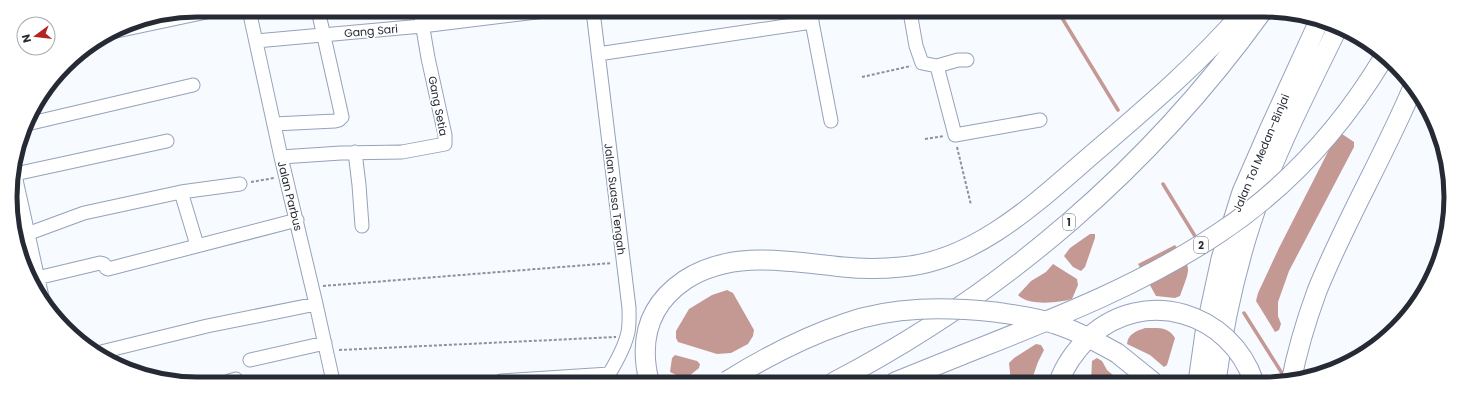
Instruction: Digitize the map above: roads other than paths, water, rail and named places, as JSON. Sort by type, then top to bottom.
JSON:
[{"type":"highway","points":[[648,377],[644,352],[650,322],[659,306],[671,292],[685,280],[702,271],[724,264],[745,260],[786,260],[863,268],[901,268],[931,262],[961,251],[1001,228],[1034,204],[1143,111],[1190,67],[1238,17]]},
{"type":"highway","name":"1","points":[[844,377],[872,362],[944,318],[1025,258],[1068,223],[1140,156],[1178,117],[1223,64],[1258,17]]},
{"type":"highway","name":"Jalan Tol Medan–Binjai","points":[[1199,377],[1205,333],[1221,259],[1242,192],[1317,25]]},
{"type":"highway","name":"Jalan Tol Medan–Binjai","points":[[1217,377],[1236,277],[1253,219],[1288,131],[1335,32]]},
{"type":"highway","name":"2","points":[[907,377],[1066,313],[1116,291],[1168,264],[1221,232],[1280,185],[1320,145],[1358,98],[1382,61]]},
{"type":"highway","points":[[1293,375],[1306,322],[1317,291],[1334,252],[1386,147],[1410,92]]},
{"type":"highway","points":[[734,377],[778,352],[811,336],[847,322],[886,313],[934,309],[960,309],[1008,314],[1054,323],[1118,353],[1147,377]]},
{"type":"highway","points":[[1061,377],[1074,353],[1095,332],[1128,314],[1153,310],[1166,311],[1192,317],[1217,330],[1236,349],[1244,360],[1252,377]]},
{"type":"street","name":"Jalan Parbus","points":[[251,17],[260,41],[285,157],[285,175],[297,220],[332,377]]},
{"type":"street","points":[[277,124],[335,121],[341,119],[342,112],[319,17]]},
{"type":"street","name":"Gang Setia","points":[[285,157],[355,152],[402,152],[445,144],[445,135],[421,17]]},
{"type":"street","name":"Gang Sari","points":[[260,41],[422,26],[496,17]]},
{"type":"street","name":"Jalan Suasa Tengah","points":[[594,17],[629,308],[627,336],[607,377]]},
{"type":"street","points":[[598,54],[812,17],[831,121]]},
{"type":"street","points":[[911,17],[916,46],[922,63],[936,66],[958,60],[967,60]]},
{"type":"street","points":[[144,25],[173,19]]},
{"type":"street","points":[[936,66],[954,135],[1040,120]]},
{"type":"street","points":[[34,122],[193,85]]},
{"type":"street","points":[[19,172],[167,140]]},
{"type":"street","points":[[355,152],[362,226]]},
{"type":"street","points":[[17,184],[39,283]]},
{"type":"street","points":[[27,234],[84,213],[181,192],[240,184]]},
{"type":"street","points":[[181,192],[197,246]]},
{"type":"street","points":[[38,278],[100,264],[104,264],[108,269],[297,220]]},
{"type":"street","points":[[104,351],[207,326],[316,304]]},
{"type":"street","points":[[250,360],[326,347]]},
{"type":"waterway","points":[[1061,17],[1118,110]]},
{"type":"waterway","points":[[1163,184],[1198,241]]},
{"type":"waterway","points":[[1244,313],[1284,376]]}]
